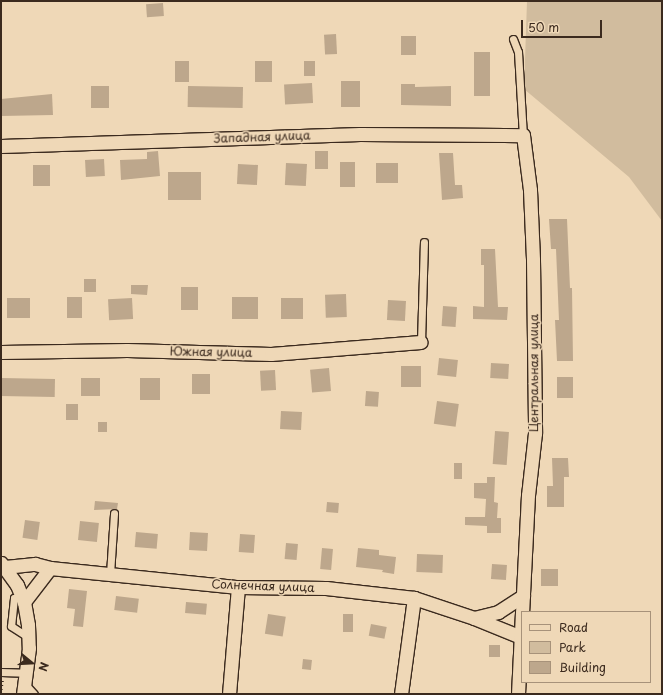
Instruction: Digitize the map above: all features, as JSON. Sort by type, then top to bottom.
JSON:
[{"type":"street","name":"Западная улица","points":[[1,146],[360,134],[523,135]]},
{"type":"street","name":"Центральная улица","points":[[522,611],[535,410],[533,260],[530,190],[523,135]]},
{"type":"street","name":"Южная улица","points":[[1,352],[127,350],[271,354],[421,342]]},
{"type":"street","name":"Солнечная улица","points":[[3,565],[35,564],[50,568],[238,587],[326,588],[414,598],[474,618],[521,637]]},
{"type":"street","points":[[3,565],[23,600],[28,637],[24,683]]},
{"type":"street","points":[[23,600],[50,568]]},
{"type":"street","points":[[229,694],[238,587]]},
{"type":"street","points":[[474,618],[498,612],[523,596]]},
{"type":"street","points":[[401,694],[414,598]]},
{"type":"street","name":"Центральная улица","points":[[518,694],[521,637]]},
{"type":"lane","points":[[513,38],[518,52],[523,135]]},
{"type":"lane","points":[[421,342],[424,242]]},
{"type":"lane","points":[[110,574],[114,513]]},
{"type":"lane","points":[[2,672],[24,683],[34,694]]},
{"type":"path","points":[[1,694],[2,672]]},
{"type":"green space","points":[[527,1],[662,1],[662,221],[629,177],[524,89]]},
{"type":"building","points":[[163,3],[164,16],[147,17],[146,4]]},
{"type":"building","points":[[336,34],[337,54],[325,55],[324,35]]},
{"type":"building","points":[[401,36],[416,36],[416,55],[401,55]]},
{"type":"building","points":[[474,52],[490,52],[490,96],[474,96]]},
{"type":"building","points":[[175,61],[189,61],[189,82],[175,82]]},
{"type":"building","points":[[255,61],[272,61],[272,82],[255,82]]},
{"type":"building","points":[[304,61],[315,61],[315,76],[304,76]]},
{"type":"building","points":[[341,81],[360,81],[360,107],[341,107]]},
{"type":"building","points":[[312,83],[313,103],[285,104],[284,84]]},
{"type":"building","points":[[401,84],[415,84],[415,87],[451,86],[451,106],[401,105]]},
{"type":"building","points":[[91,86],[109,86],[109,108],[91,108]]},
{"type":"building","points":[[188,86],[243,87],[243,108],[188,107]]},
{"type":"building","points":[[52,94],[53,115],[1,116],[1,99]]},
{"type":"building","points":[[158,151],[160,176],[121,180],[120,160],[147,159],[147,152]]},
{"type":"building","points":[[315,151],[328,151],[328,169],[315,169]]},
{"type":"building","points":[[439,153],[453,153],[455,185],[462,185],[463,198],[442,200]]},
{"type":"building","points":[[104,159],[105,176],[86,177],[85,160]]},
{"type":"building","points":[[340,162],[355,162],[355,187],[340,187]]},
{"type":"building","points":[[286,163],[307,164],[306,186],[285,185]]},
{"type":"building","points":[[376,163],[398,163],[398,183],[376,183]]},
{"type":"building","points":[[238,164],[258,165],[257,185],[237,184]]},
{"type":"building","points":[[33,165],[50,165],[50,186],[33,186]]},
{"type":"building","points":[[168,172],[201,172],[201,200],[168,200]]},
{"type":"building","points":[[549,219],[567,219],[570,288],[572,288],[573,361],[557,361],[555,320],[559,320],[556,249],[551,249]]},
{"type":"building","points":[[481,249],[495,249],[498,307],[508,307],[507,320],[473,319],[473,306],[484,307],[484,265],[481,265]]},
{"type":"building","points":[[84,279],[96,279],[96,292],[84,292]]},
{"type":"building","points":[[131,285],[148,285],[147,295],[131,294]]},
{"type":"building","points":[[181,287],[198,287],[198,310],[181,310]]},
{"type":"building","points":[[346,294],[347,317],[326,318],[325,295]]},
{"type":"building","points":[[67,297],[82,297],[82,318],[67,318]]},
{"type":"building","points":[[232,297],[258,297],[258,319],[232,319]]},
{"type":"building","points":[[7,298],[30,298],[30,318],[7,318]]},
{"type":"building","points":[[132,298],[133,319],[109,320],[108,299]]},
{"type":"building","points":[[281,298],[303,298],[303,319],[281,319]]},
{"type":"building","points":[[388,300],[406,301],[405,321],[387,320]]},
{"type":"building","points":[[443,306],[457,307],[456,327],[442,326]]},
{"type":"building","points":[[439,358],[458,360],[456,377],[437,375]]},
{"type":"building","points":[[491,363],[509,364],[508,379],[490,378]]},
{"type":"building","points":[[401,366],[421,366],[421,387],[401,387]]},
{"type":"building","points":[[329,368],[331,391],[312,393],[310,370]]},
{"type":"building","points":[[275,370],[276,390],[261,391],[260,371]]},
{"type":"building","points":[[192,374],[210,374],[210,394],[192,394]]},
{"type":"building","points":[[557,377],[573,377],[573,398],[557,398]]},
{"type":"building","points":[[1,378],[55,379],[55,397],[1,396]]},
{"type":"building","points":[[81,378],[100,378],[100,396],[81,396]]},
{"type":"building","points":[[140,378],[160,378],[160,400],[140,400]]},
{"type":"building","points":[[366,391],[379,392],[378,407],[365,406]]},
{"type":"building","points":[[437,401],[459,404],[456,427],[434,424]]},
{"type":"building","points":[[66,404],[78,404],[78,420],[66,420]]},
{"type":"building","points":[[281,411],[302,412],[301,430],[280,429]]},
{"type":"building","points":[[98,422],[107,422],[107,432],[98,432]]},
{"type":"building","points":[[495,431],[509,432],[507,465],[493,464]]},
{"type":"building","points":[[552,458],[568,458],[569,477],[564,477],[564,507],[547,507],[547,486],[553,486]]},
{"type":"building","points":[[454,463],[462,463],[462,479],[454,479]]},
{"type":"building","points":[[487,477],[495,477],[494,502],[498,503],[497,518],[501,518],[501,533],[487,533],[487,526],[465,525],[465,517],[485,517],[486,499],[474,498],[474,483],[487,483]]},
{"type":"building","points":[[95,501],[118,503],[117,509],[94,510]]},
{"type":"building","points":[[327,502],[339,503],[338,513],[326,512]]},
{"type":"building","points":[[25,520],[40,522],[37,540],[22,538]]},
{"type":"building","points":[[80,521],[99,523],[97,542],[78,540]]},
{"type":"building","points":[[136,532],[158,534],[157,549],[135,547]]},
{"type":"building","points":[[190,532],[208,533],[207,551],[189,550]]},
{"type":"building","points":[[240,534],[255,535],[254,553],[239,552]]},
{"type":"building","points":[[286,543],[298,544],[297,560],[285,559]]},
{"type":"building","points":[[322,548],[333,549],[331,570],[320,569]]},
{"type":"building","points":[[358,548],[379,550],[379,555],[396,557],[394,574],[382,572],[383,570],[356,567]]},
{"type":"building","points":[[417,554],[443,555],[442,573],[416,572]]},
{"type":"building","points":[[492,564],[507,565],[506,580],[491,579]]},
{"type":"building","points":[[541,569],[558,569],[558,586],[541,586]]},
{"type":"building","points":[[69,589],[87,591],[83,627],[73,626],[75,609],[67,608]]},
{"type":"building","points":[[116,596],[139,599],[137,613],[114,610]]},
{"type":"building","points":[[186,602],[207,604],[206,615],[185,613]]},
{"type":"building","points":[[268,614],[286,617],[283,637],[265,634]]},
{"type":"building","points":[[343,614],[353,614],[353,632],[343,632]]},
{"type":"building","points":[[371,624],[387,627],[384,639],[369,636]]},
{"type":"building","points":[[489,645],[500,645],[500,657],[489,657]]},
{"type":"building","points":[[303,659],[312,660],[311,670],[302,669]]}]
